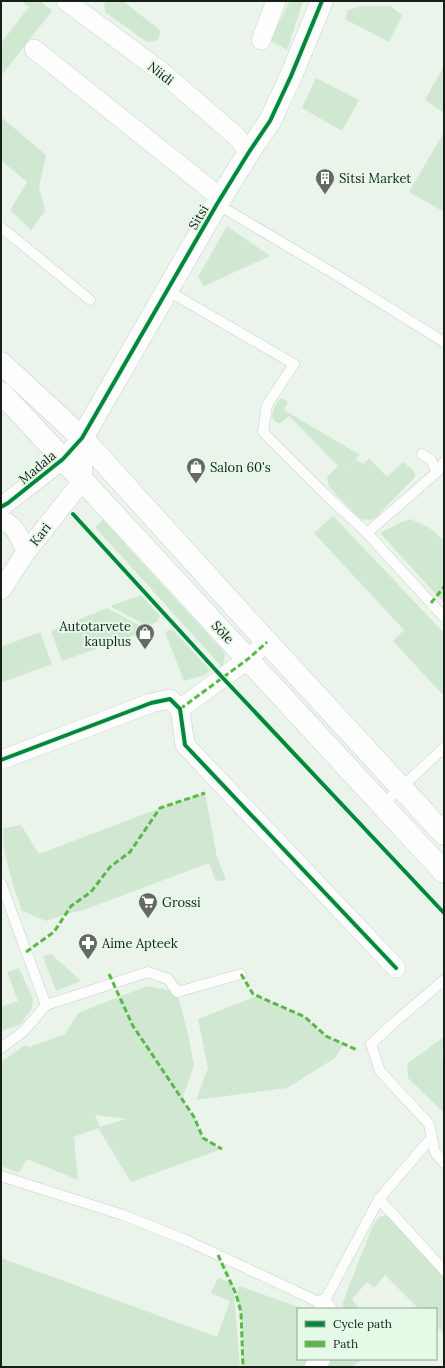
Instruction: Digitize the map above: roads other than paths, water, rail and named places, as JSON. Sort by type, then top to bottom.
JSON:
[{"type":"main road","name":"Sitsi","points":[[82,438],[219,201],[270,121],[291,76],[322,1]]},
{"type":"main road","name":"Sõle","points":[[1,363],[82,438],[444,834]]},
{"type":"main road","name":"Sõle","points":[[1,394],[63,458],[444,872]]},
{"type":"street","name":"Niidi","points":[[66,1],[162,72],[236,136],[249,152]]},
{"type":"street","points":[[261,40],[276,1]]},
{"type":"street","points":[[34,49],[219,201]]},
{"type":"street","points":[[82,438],[82,480]]},
{"type":"street","name":"Madala","points":[[1,507],[8,503],[63,458],[82,438]]},
{"type":"street","name":"Kari","points":[[1,590],[26,552],[82,480]]},
{"type":"street","points":[[1,520],[6,521],[17,532],[26,552]]},
{"type":"street","points":[[180,709],[248,659],[267,642]]},
{"type":"street","points":[[1,760],[151,703],[170,699],[180,709],[185,745],[396,968]]},
{"type":"lane","points":[[219,201],[444,342]]},
{"type":"lane","points":[[1,227],[90,300]]},
{"type":"lane","points":[[168,290],[294,364],[267,405],[263,432],[326,495],[367,533],[444,617]]},
{"type":"lane","points":[[422,454],[431,460],[437,472]]},
{"type":"lane","points":[[367,533],[437,472],[444,462]]},
{"type":"lane","points":[[382,805],[444,748]]},
{"type":"lane","points":[[1,883],[46,1005]]},
{"type":"lane","points":[[1,1048],[24,1031],[46,1005],[148,972],[168,979],[177,992],[241,974]]},
{"type":"lane","points":[[444,980],[371,1044],[380,1071],[429,1124],[435,1152],[444,1163]]},
{"type":"lane","points":[[1,1176],[123,1215],[188,1241],[325,1306],[379,1199],[432,1137]]},
{"type":"lane","points":[[379,1199],[444,1270]]},
{"type":"place","name":"Sitsi Market","points":[[325,195]]},
{"type":"place","name":"Salon 60's","points":[[196,484]]},
{"type":"place","name":"Autotarvete kauplus","points":[[145,650]]},
{"type":"place","name":"Grossi","points":[[148,919]]},
{"type":"place","name":"Aime Apteek","points":[[88,960]]}]
